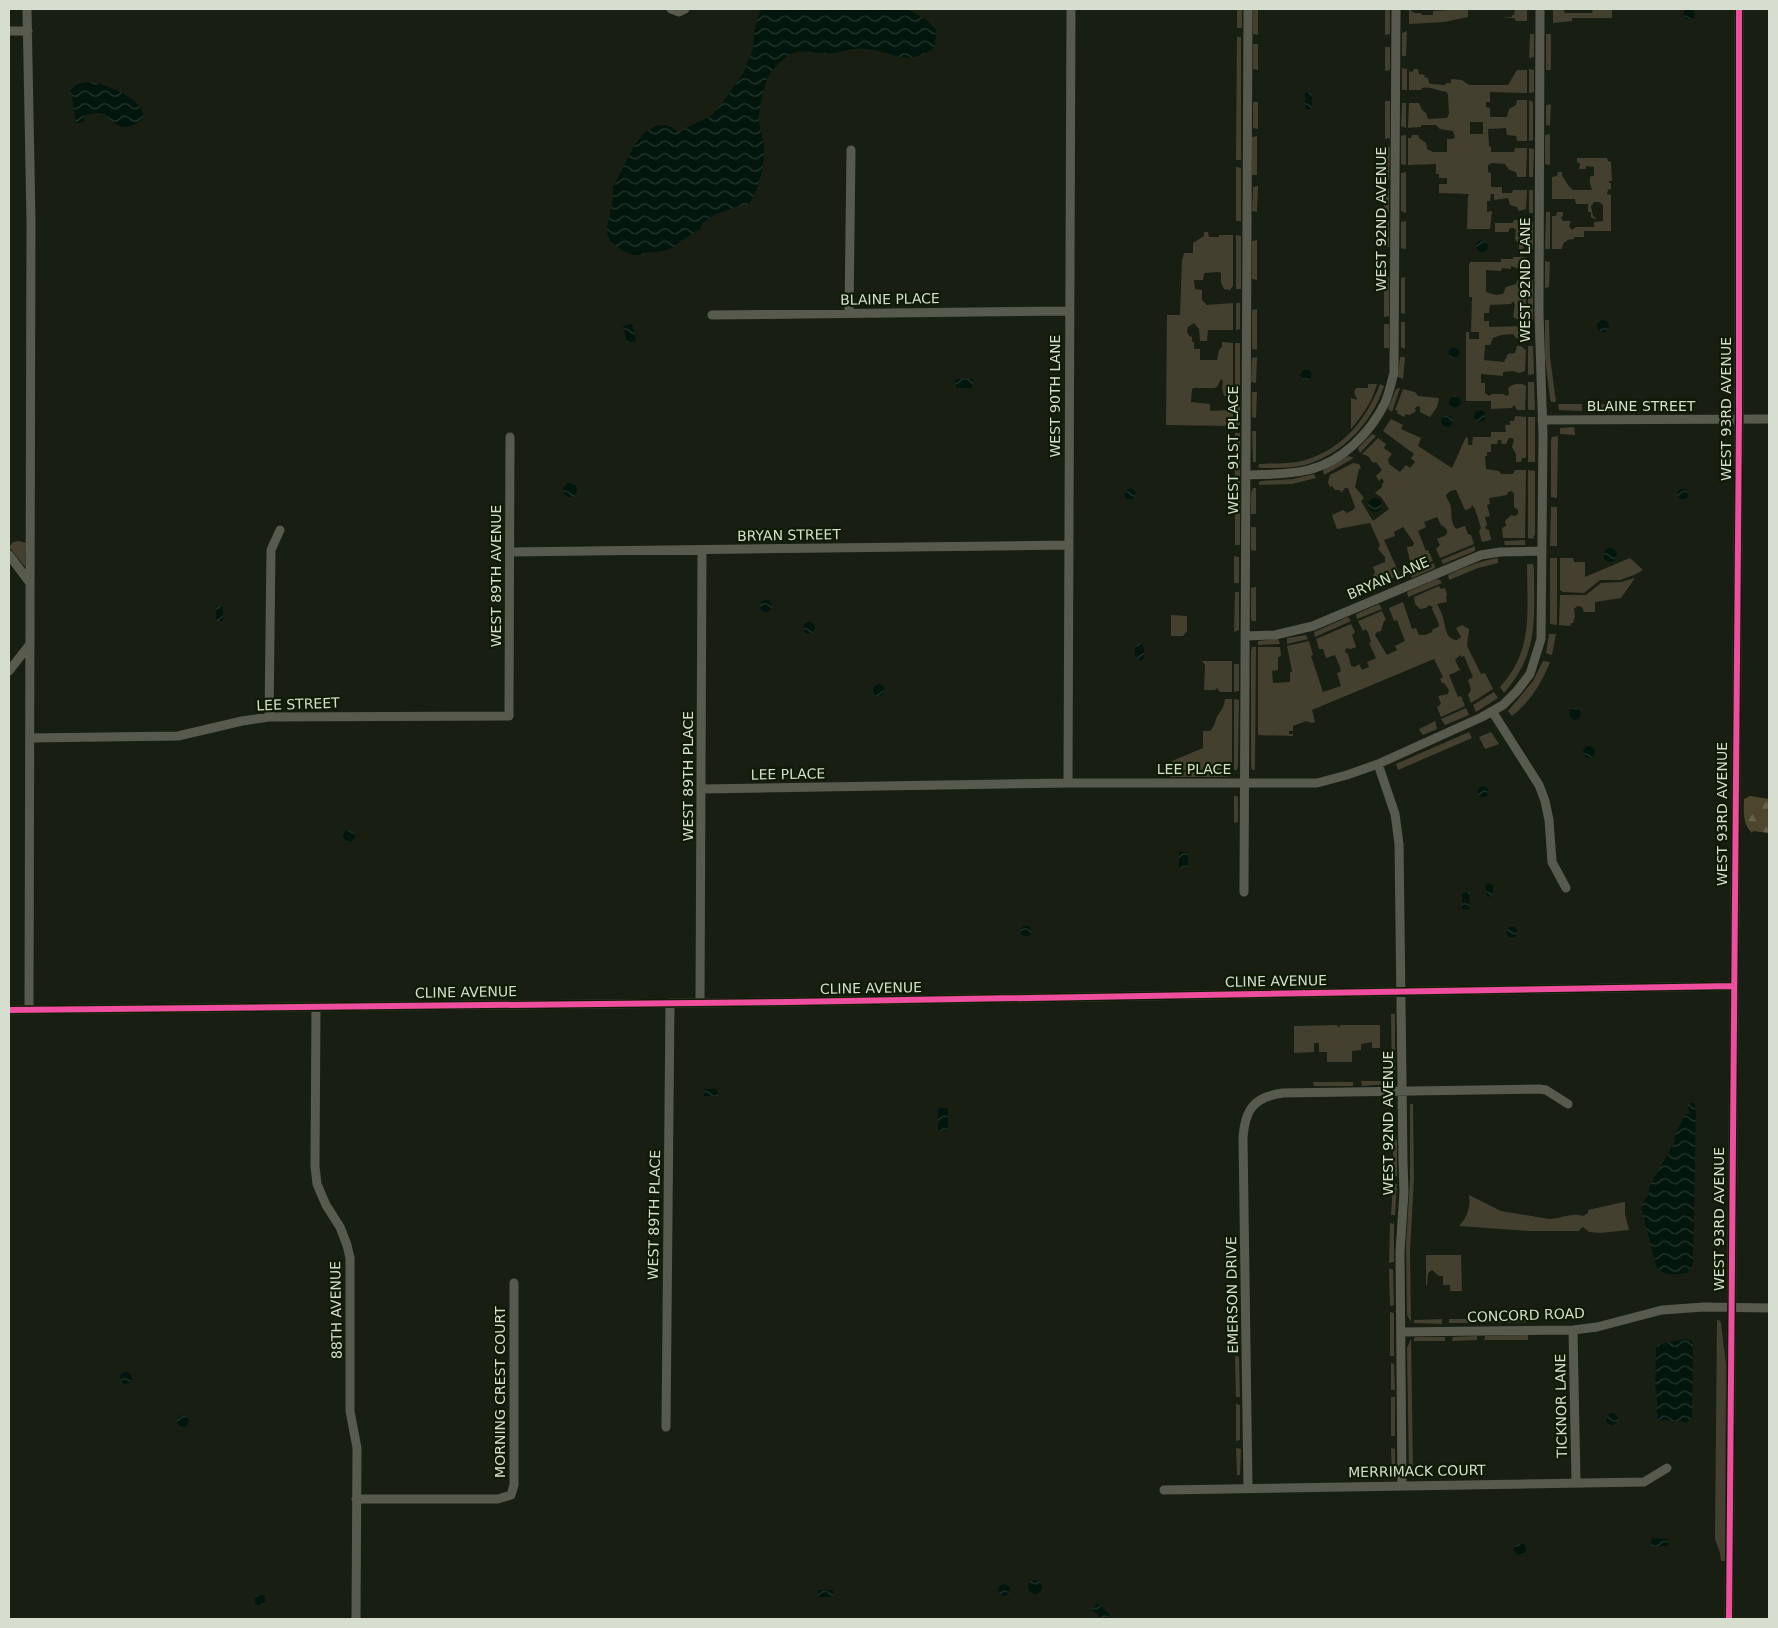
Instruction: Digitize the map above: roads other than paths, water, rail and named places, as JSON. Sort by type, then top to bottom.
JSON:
[{"type":"street","points":[[28,9],[31,212],[29,1010]]},
{"type":"street","points":[[671,9],[679,12],[685,9]]},
{"type":"street","name":"WEST 90TH LANE","points":[[1068,783],[1071,9]]},
{"type":"street","name":"WEST 91ST PLACE","points":[[1244,892],[1248,9]]},
{"type":"street","name":"WEST 92ND AVENUE","points":[[1246,475],[1285,474],[1310,470],[1333,460],[1351,448],[1372,424],[1386,402],[1394,374],[1396,9]]},
{"type":"street","name":"WEST 92ND LANE","points":[[1540,9],[1538,314],[1542,420],[1542,551]]},
{"type":"street","name":"WEST 93RD AVENUE","points":[[1729,1619],[1739,419],[1739,9]]},
{"type":"street","points":[[9,31],[28,30]]},
{"type":"street","points":[[849,313],[851,150]]},
{"type":"street","name":"BLAINE PLACE","points":[[712,315],[1069,311]]},
{"type":"street","name":"BLAINE STREET","points":[[1542,420],[1769,419]]},
{"type":"street","name":"WEST 89TH AVENUE","points":[[509,716],[510,437]]},
{"type":"street","points":[[270,717],[271,550],[280,530]]},
{"type":"street","name":"BRYAN STREET","points":[[510,552],[1068,545]]},
{"type":"street","name":"WEST 89TH PLACE","points":[[700,1002],[702,550]]},
{"type":"street","name":"BRYAN LANE","points":[[1246,636],[1275,635],[1313,626],[1481,555],[1500,552],[1542,551]]},
{"type":"street","name":"LEE PLACE","points":[[702,789],[1068,783],[1244,784],[1317,782],[1347,775],[1378,764],[1482,717],[1503,705],[1517,691],[1530,674],[1541,639],[1542,551]]},
{"type":"street","points":[[9,555],[30,584]]},
{"type":"street","points":[[9,671],[30,644]]},
{"type":"street","points":[[1492,711],[1540,785],[1549,820],[1552,862],[1566,888]]},
{"type":"street","name":"LEE STREET","points":[[30,738],[178,736],[242,721],[270,717],[509,716]]},
{"type":"street","name":"WEST 92ND AVENUE","points":[[1378,764],[1395,814],[1398,831],[1404,1192],[1400,1244],[1402,1486]]},
{"type":"street","name":"CLINE AVENUE","points":[[9,1010],[670,1003],[1733,986]]},
{"type":"street","name":"WEST 89TH PLACE","points":[[666,1427],[670,1003]]},
{"type":"street","name":"88TH AVENUE","points":[[316,1007],[315,1166],[317,1184],[326,1205],[340,1227],[348,1245],[350,1258],[350,1410],[357,1448],[356,1619]]},
{"type":"street","points":[[1402,1091],[1546,1090],[1568,1104]]},
{"type":"street","name":"EMERSON DRIVE","points":[[1248,1487],[1243,1138],[1247,1112],[1263,1098],[1273,1094],[1402,1091]]},
{"type":"street","name":"MORNING CREST COURT","points":[[356,1498],[498,1499],[511,1495],[514,1485],[514,1283]]},
{"type":"street","name":"CONCORD ROAD","points":[[1401,1332],[1573,1330],[1597,1327],[1662,1310],[1769,1308]]},
{"type":"street","name":"TICKNOR LANE","points":[[1573,1330],[1576,1482]]},
{"type":"street","name":"MERRIMACK COURT","points":[[1164,1490],[1248,1487],[1644,1482],[1668,1468]]},
{"type":"water","points":[[1689,8],[1695,14],[1689,20],[1683,14]]},
{"type":"water","points":[[761,9],[907,9],[927,20],[936,30],[935,47],[924,54],[904,58],[866,49],[829,54],[799,52],[789,55],[771,72],[763,93],[759,120],[764,157],[758,185],[749,204],[707,219],[700,229],[679,242],[676,246],[664,251],[633,255],[623,251],[610,241],[607,226],[612,206],[613,187],[634,146],[644,133],[655,126],[665,125],[675,129],[677,132],[711,116],[743,74],[753,49],[754,30]]},
{"type":"water","points":[[88,82],[104,85],[132,99],[143,112],[143,119],[132,126],[122,127],[113,123],[105,114],[97,113],[85,115],[84,121],[77,124],[72,93],[70,91],[76,84]]},
{"type":"water","points":[[1305,93],[1312,93],[1312,109],[1305,109]]},
{"type":"water","points":[[1480,240],[1484,240],[1488,246],[1484,252],[1480,252],[1476,248],[1476,244]]},
{"type":"water","points":[[1601,320],[1605,320],[1609,326],[1605,332],[1601,332],[1597,328],[1597,324]]},
{"type":"water","points":[[632,324],[636,341],[627,343],[623,326]]},
{"type":"water","points":[[1454,347],[1460,353],[1454,359],[1448,353]]},
{"type":"water","points":[[1306,369],[1312,375],[1306,381],[1300,375]]},
{"type":"water","points":[[956,379],[973,379],[972,388],[956,388]]},
{"type":"water","points":[[1455,396],[1461,402],[1455,408],[1449,402]]},
{"type":"water","points":[[1480,410],[1486,416],[1480,422],[1474,416]]},
{"type":"water","points":[[1447,415],[1453,421],[1447,427],[1441,421]]},
{"type":"water","points":[[567,483],[573,483],[577,490],[573,497],[567,497],[563,493],[563,487]]},
{"type":"water","points":[[1683,488],[1689,494],[1683,500],[1677,494]]},
{"type":"water","points":[[1128,489],[1132,489],[1135,494],[1134,498],[1128,499],[1125,496],[1125,492]]},
{"type":"water","points":[[1375,498],[1380,500],[1382,505],[1380,510],[1375,512],[1370,510],[1368,505],[1370,500]]},
{"type":"water","points":[[1610,548],[1615,550],[1617,555],[1615,560],[1610,562],[1605,560],[1603,555],[1605,550]]},
{"type":"water","points":[[764,600],[768,600],[772,606],[768,612],[764,612],[760,608],[760,604]]},
{"type":"water","points":[[216,606],[223,606],[223,621],[216,621]]},
{"type":"water","points":[[809,622],[815,628],[809,634],[803,628]]},
{"type":"water","points":[[1141,643],[1144,648],[1144,658],[1140,661],[1135,657],[1135,647]]},
{"type":"water","points":[[879,684],[885,690],[879,696],[873,690]]},
{"type":"water","points":[[1573,708],[1577,708],[1581,714],[1577,720],[1573,720],[1569,716],[1569,712]]},
{"type":"water","points":[[1589,746],[1595,752],[1589,758],[1583,752]]},
{"type":"water","points":[[1483,786],[1489,792],[1483,798],[1477,792]]},
{"type":"water","points":[[349,830],[355,836],[349,842],[343,836]]},
{"type":"water","points":[[1179,852],[1188,852],[1188,868],[1179,868]]},
{"type":"water","points":[[1488,883],[1493,885],[1491,897],[1487,896],[1485,886]]},
{"type":"water","points":[[1462,892],[1470,892],[1469,910],[1462,909]]},
{"type":"water","points":[[1026,925],[1032,931],[1026,937],[1020,931]]},
{"type":"water","points":[[1512,926],[1518,932],[1512,938],[1506,932]]},
{"type":"water","points":[[704,1089],[717,1089],[718,1096],[704,1096]]},
{"type":"water","points":[[1694,1103],[1696,1109],[1693,1264],[1687,1273],[1666,1274],[1656,1266],[1641,1206],[1649,1194],[1649,1187],[1674,1143],[1675,1135],[1685,1114],[1690,1113],[1687,1104]]},
{"type":"water","points":[[938,1108],[948,1108],[948,1131],[938,1131]]},
{"type":"water","points":[[1685,1339],[1692,1341],[1693,1344],[1692,1418],[1687,1422],[1660,1421],[1657,1419],[1656,1411],[1656,1348],[1657,1345]]},
{"type":"water","points":[[126,1372],[132,1378],[126,1384],[120,1378]]},
{"type":"water","points":[[1612,1413],[1618,1419],[1612,1425],[1606,1419]]},
{"type":"water","points":[[181,1415],[185,1415],[189,1421],[185,1427],[181,1427],[177,1423],[177,1419]]},
{"type":"water","points":[[1652,1538],[1668,1539],[1668,1546],[1651,1546]]},
{"type":"water","points":[[1518,1543],[1522,1543],[1526,1549],[1522,1555],[1518,1555],[1514,1551],[1514,1547]]},
{"type":"water","points":[[1035,1580],[1040,1582],[1042,1587],[1040,1592],[1035,1594],[1030,1592],[1028,1587],[1030,1582]]},
{"type":"water","points":[[1004,1584],[1010,1590],[1004,1596],[998,1590]]},
{"type":"water","points":[[818,1590],[833,1590],[833,1597],[818,1597]]},
{"type":"water","points":[[260,1594],[266,1600],[260,1606],[254,1600]]},
{"type":"water","points":[[1098,1603],[1110,1615],[1106,1619],[1102,1619],[1092,1609]]}]
